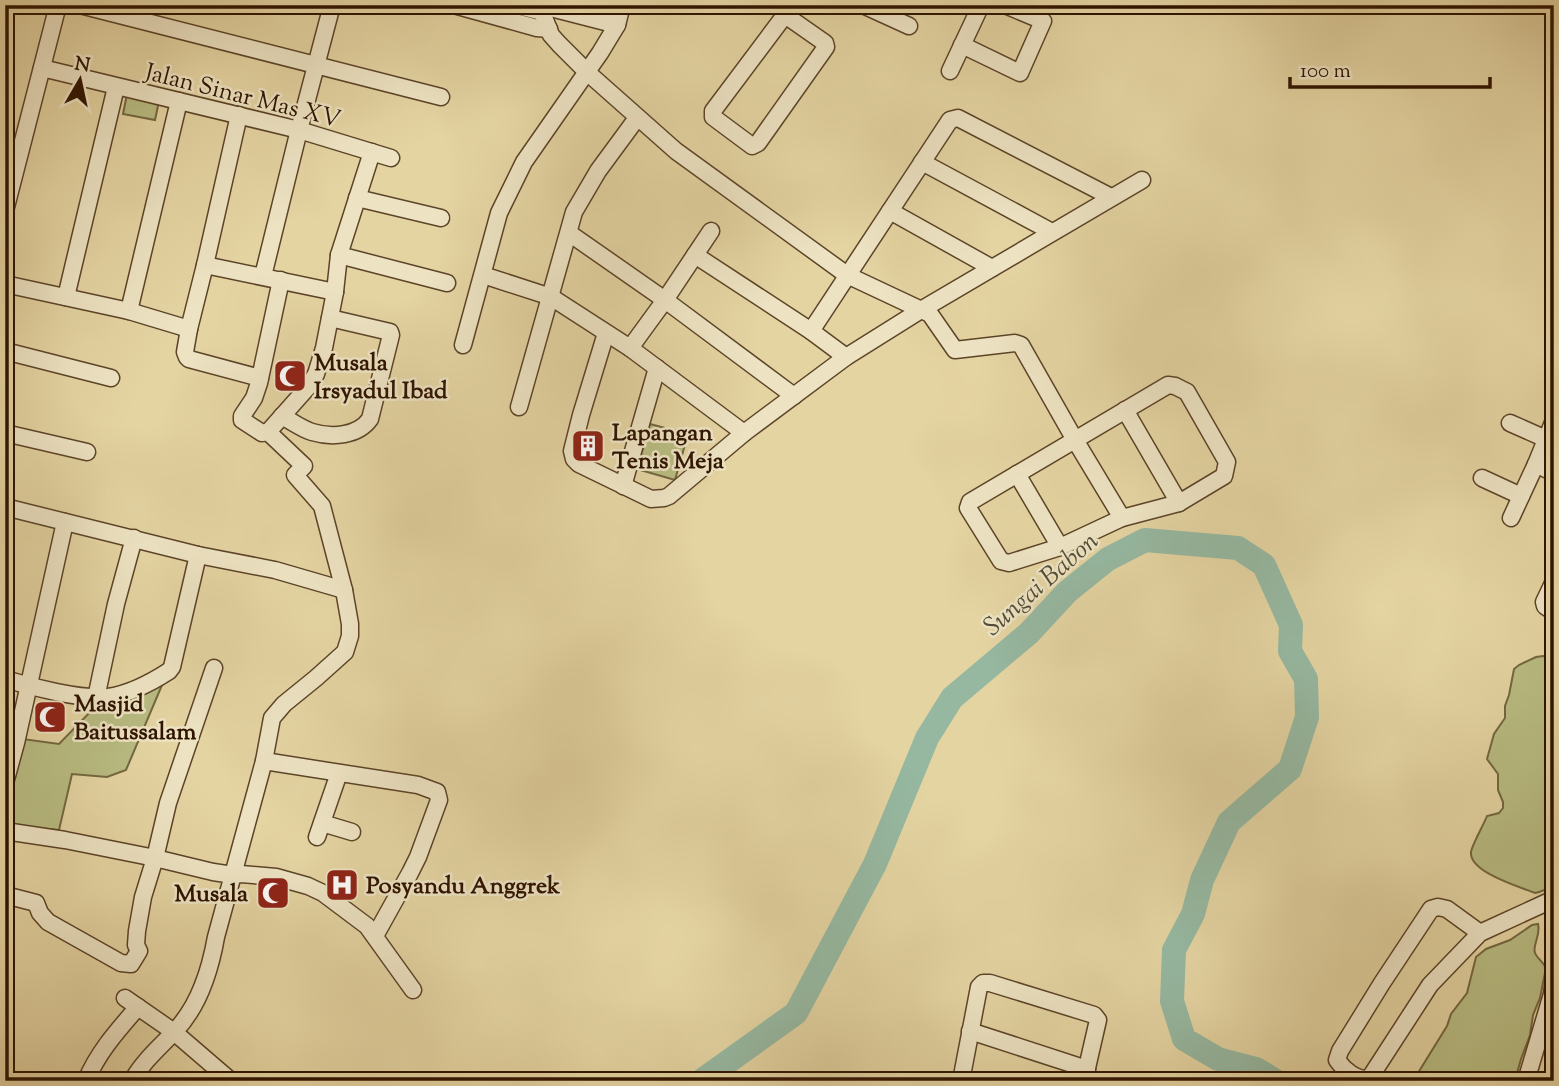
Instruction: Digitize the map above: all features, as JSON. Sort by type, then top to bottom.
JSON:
[{"type":"street","points":[[5,211],[58,5]]},
{"type":"street","points":[[80,5],[441,97]]},
{"type":"street","points":[[263,276],[332,5]]},
{"type":"street","points":[[454,5],[617,25]]},
{"type":"street","points":[[514,5],[543,16],[551,35],[588,73],[676,151],[847,275],[930,314],[957,351],[1021,345],[1122,519]]},
{"type":"street","points":[[463,345],[499,213],[524,162],[588,73],[617,25],[622,5]]},
{"type":"street","points":[[863,5],[909,26]]},
{"type":"street","points":[[950,71],[981,5]]},
{"type":"street","points":[[962,45],[1020,73],[1043,21],[1005,5]]},
{"type":"street","points":[[790,10],[826,47],[758,143],[752,146],[713,117],[713,111],[790,10]]},
{"type":"street","name":"Jalan Sinar Mas XV","points":[[42,68],[299,130],[391,158]]},
{"type":"street","points":[[66,297],[116,87]]},
{"type":"street","points":[[129,311],[179,101]]},
{"type":"street","points":[[239,115],[185,352],[187,357],[195,361],[260,378]]},
{"type":"street","points":[[519,407],[574,212],[598,171],[637,118]]},
{"type":"street","points":[[811,331],[950,120],[957,118],[1111,197]]},
{"type":"street","points":[[281,280],[260,378],[254,398],[242,416],[242,420],[262,433],[268,432],[308,387],[316,374],[330,318],[339,255],[372,152]]},
{"type":"street","points":[[922,162],[1052,232]]},
{"type":"street","points":[[606,333],[580,415],[572,451],[574,459],[579,464],[651,499],[664,498],[744,433],[846,358],[921,310],[1142,180]]},
{"type":"street","points":[[357,198],[442,218]]},
{"type":"street","points":[[890,211],[992,268]]},
{"type":"street","points":[[630,348],[711,231]]},
{"type":"street","points":[[569,233],[794,396]]},
{"type":"street","points":[[339,255],[447,283]]},
{"type":"street","points":[[695,255],[811,331],[846,358]]},
{"type":"street","points":[[205,265],[335,292]]},
{"type":"street","points":[[483,275],[551,297],[630,348],[744,433]]},
{"type":"street","points":[[5,284],[129,311],[189,329]]},
{"type":"street","points":[[282,416],[313,432],[334,435],[362,429],[370,419],[390,332],[330,318]]},
{"type":"street","points":[[5,351],[111,378]]},
{"type":"street","points":[[623,486],[657,368]]},
{"type":"street","points":[[1168,385],[1187,392],[1227,462],[1224,476],[1179,503],[1122,519],[1060,547],[1009,564],[1001,561],[968,508],[970,502],[1125,410],[1168,385]]},
{"type":"street","points":[[1125,410],[1179,503]]},
{"type":"street","points":[[1511,518],[1554,419]]},
{"type":"street","points":[[1510,423],[1546,439]]},
{"type":"street","points":[[132,1081],[146,1060],[189,1013],[205,980],[264,761],[272,718],[345,652],[350,636],[344,590],[322,506],[295,475],[304,466],[268,432]]},
{"type":"street","points":[[5,433],[87,452]]},
{"type":"street","points":[[1536,464],[1554,473]]},
{"type":"street","points":[[1017,474],[1060,547]]},
{"type":"street","points":[[1482,478],[1521,496]]},
{"type":"street","points":[[6,510],[198,555],[275,570],[344,590]]},
{"type":"street","points":[[5,783],[10,742],[28,686],[65,522]]},
{"type":"street","points":[[96,698],[116,604],[134,538]]},
{"type":"street","points":[[5,679],[28,686],[96,698],[123,693],[170,671],[198,555]]},
{"type":"street","points":[[1554,581],[1544,602],[1545,607],[1554,612]]},
{"type":"street","points":[[5,895],[36,903],[48,922],[121,963],[131,964],[139,951],[136,945],[138,920],[168,803],[214,668]]},
{"type":"street","points":[[264,761],[418,785],[437,792],[439,800],[418,857],[375,936]]},
{"type":"street","points":[[339,773],[319,830],[352,832]]},
{"type":"street","points":[[5,831],[65,840],[233,875],[276,877],[308,886],[323,893],[366,926],[413,990]]},
{"type":"street","points":[[1480,933],[1447,909],[1431,909],[1381,983],[1340,1051],[1337,1060],[1342,1067],[1361,1080],[1368,1079],[1430,985],[1480,933],[1554,899]]},
{"type":"street","points":[[1526,1081],[1554,980]]},
{"type":"street","points":[[961,1081],[970,1031],[979,987],[983,983],[1094,1015],[1098,1020],[1086,1075],[970,1031]]},
{"type":"street","points":[[86,1081],[131,1002],[174,1032],[231,1081]]},
{"type":"green space","points":[[127,94],[159,101],[155,120],[123,114]]},
{"type":"green space","points":[[650,424],[688,434],[675,480],[637,469]]},
{"type":"green space","points":[[1543,656],[1554,658],[1554,887],[1535,893],[1486,872],[1478,866],[1471,852],[1487,816],[1499,813],[1503,808],[1498,790],[1498,774],[1487,759],[1494,734],[1505,718],[1505,706],[1514,669]]},
{"type":"green space","points":[[165,678],[126,770],[107,777],[72,774],[59,830],[5,825],[23,739],[59,744],[94,708]]},
{"type":"green space","points":[[1538,924],[1534,950],[1546,968],[1530,1035],[1516,1077],[1510,1081],[1413,1081],[1447,1026],[1451,1014],[1467,993],[1476,957],[1486,949],[1510,940],[1532,925]]},
{"type":"waterway","name":"Sungai Babon","points":[[701,1081],[796,1013],[875,864],[927,738],[952,698],[1029,633],[1067,592],[1108,559],[1145,540],[1238,548],[1264,565],[1291,625],[1290,651],[1306,679],[1307,717],[1290,769],[1229,822],[1202,880],[1193,914],[1174,950],[1172,1001],[1184,1039],[1218,1059],[1256,1069],[1276,1081]]},
{"type":"place","name":"Musala Irsyadul Ibad","points":[[290,376]]},
{"type":"place","name":"Lapangan Tenis Meja","points":[[588,446]]},
{"type":"place","name":"Masjid Baitussalam","points":[[50,717]]},
{"type":"place","name":"Posyandu Anggrek","points":[[342,885]]},
{"type":"place","name":"Musala","points":[[273,893]]}]
